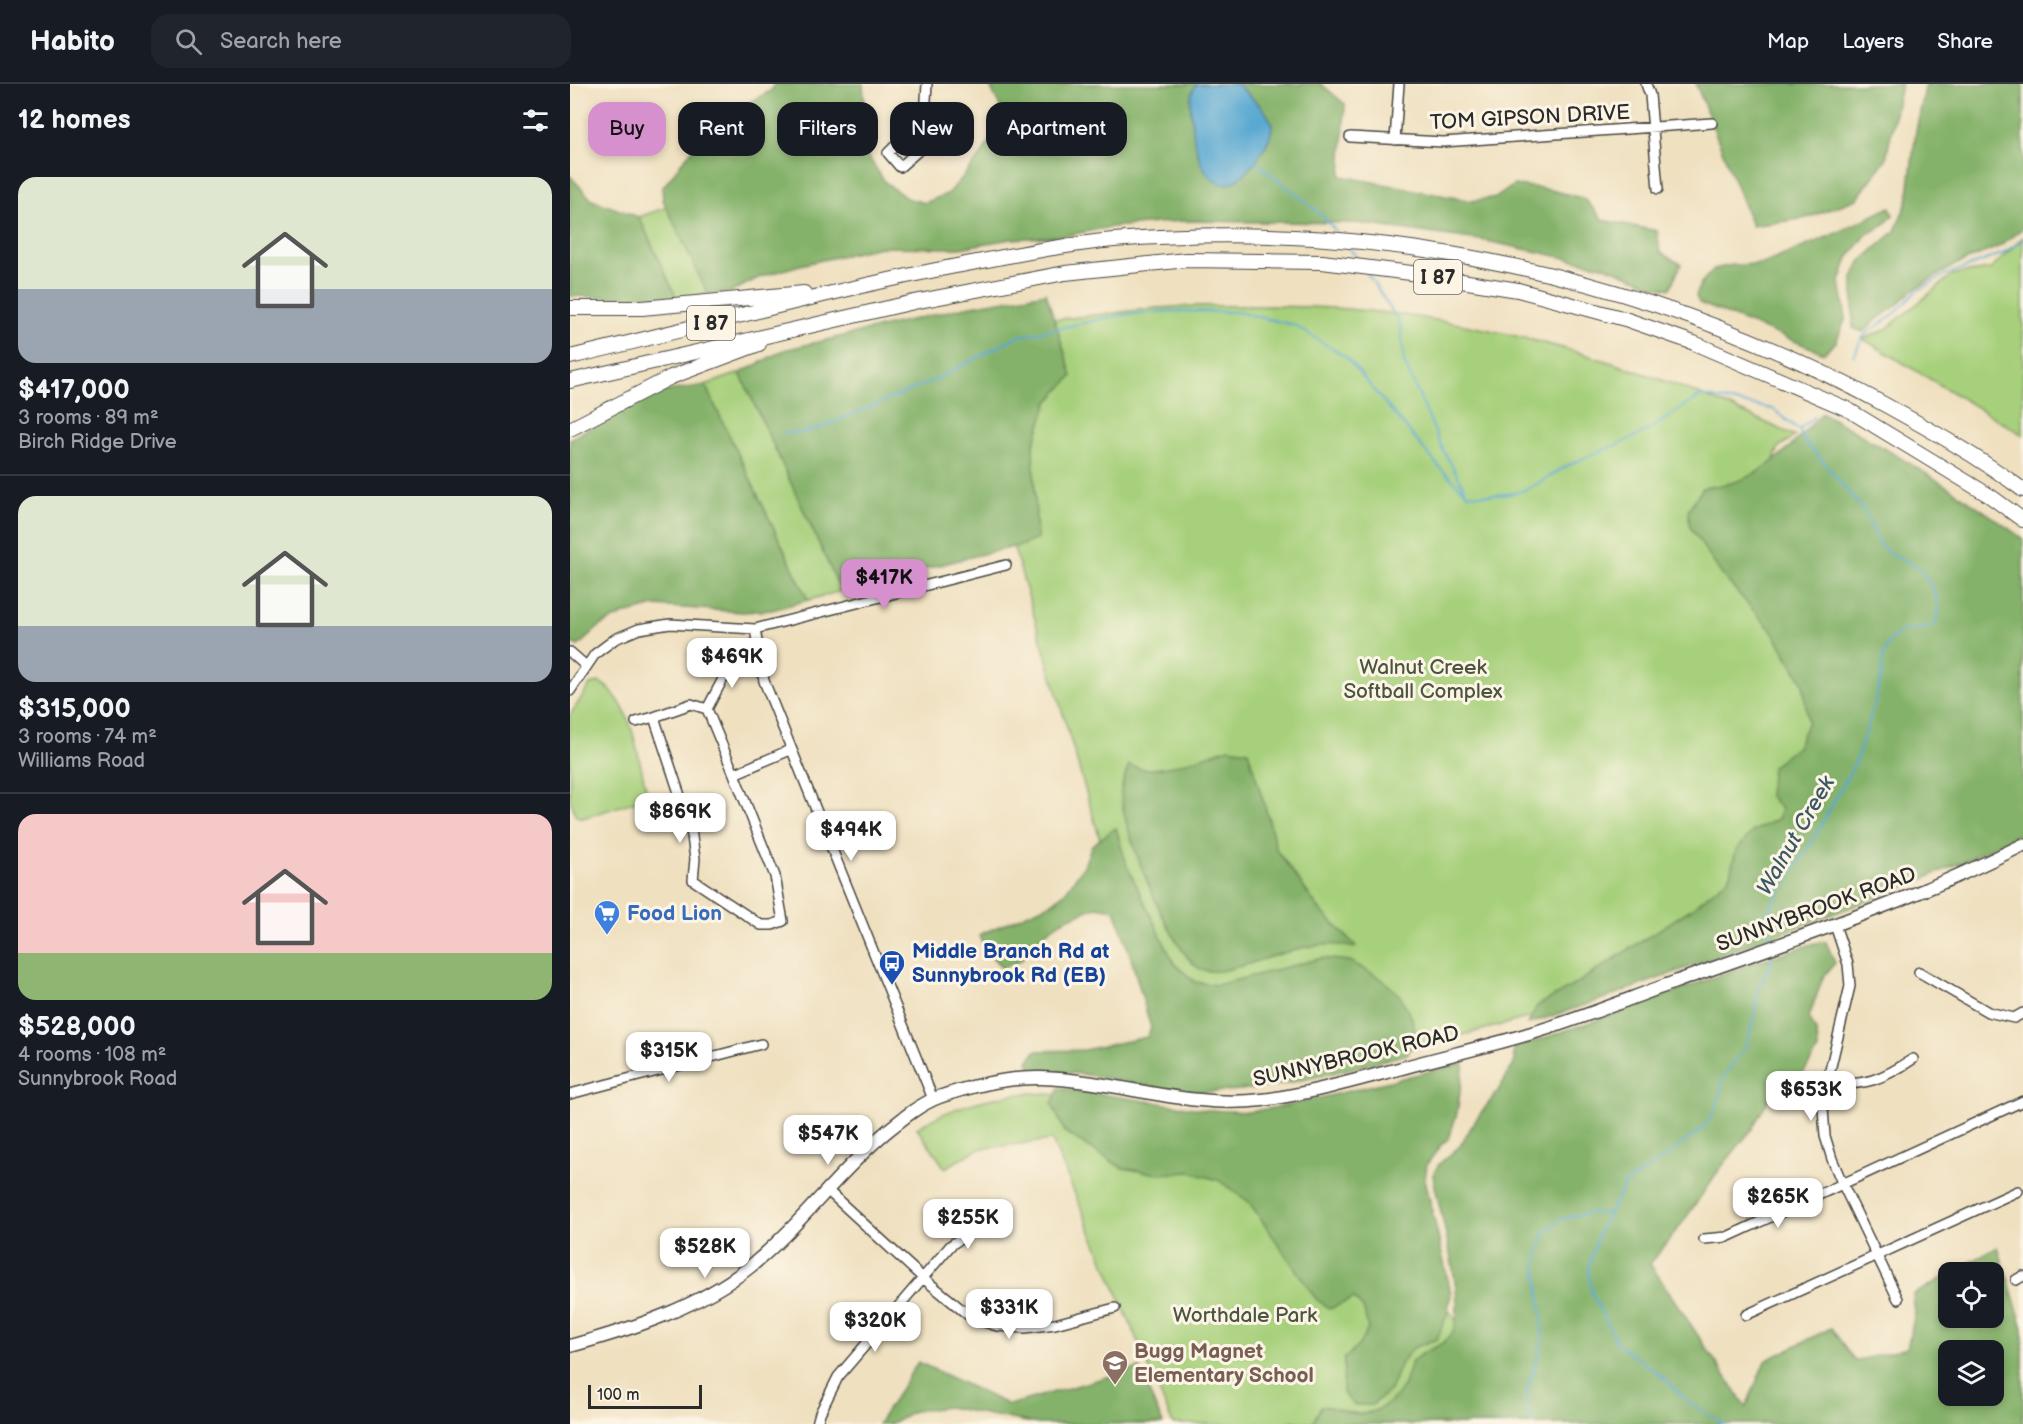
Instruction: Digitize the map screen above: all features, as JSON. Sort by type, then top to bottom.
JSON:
[{"type":"highway","name":"I 87","points":[[570,357],[912,275],[1052,249],[1115,240],[1181,237],[1310,238],[1386,244],[1495,261],[1564,277],[1699,319],[1835,378],[1932,431],[2005,476],[2023,490]]},
{"type":"highway","name":"I 87","points":[[570,381],[914,302],[1065,273],[1175,261],[1322,262],[1518,290],[1694,342],[1847,409],[1989,496],[2023,520]]},
{"type":"highway","points":[[570,308],[642,308],[851,289]]},
{"type":"highway","points":[[570,429],[671,377],[806,326]]},
{"type":"main road","name":"SUNNYBROOK ROAD","points":[[570,1346],[641,1325],[718,1289],[750,1267],[794,1227],[874,1142],[901,1120],[933,1099],[970,1087],[1037,1078],[1184,1099],[1226,1102],[1262,1100],[1376,1074],[1533,1033],[1835,925],[2022,849]]},
{"type":"street","points":[[926,102],[927,84]]},
{"type":"street","points":[[1395,140],[1398,84]]},
{"type":"street","points":[[1646,84],[1650,95],[1654,127],[1658,189]]},
{"type":"street","points":[[922,119],[936,135],[900,167],[888,153],[922,119]]},
{"type":"street","name":"TOM GIPSON DRIVE","points":[[1350,137],[1443,142],[1712,123]]},
{"type":"street","points":[[570,691],[595,654],[615,639],[639,629],[670,624],[755,629],[1006,565]]},
{"type":"street","points":[[755,629],[764,681],[790,750],[933,1099]]},
{"type":"street","points":[[570,652],[586,666]]},
{"type":"street","points":[[707,709],[725,675],[725,662]]},
{"type":"street","points":[[636,722],[691,704],[707,709]]},
{"type":"street","points":[[654,717],[692,829],[695,859],[693,880],[761,925],[772,925],[783,921],[775,876],[707,709]]},
{"type":"street","points":[[734,774],[790,750]]},
{"type":"street","points":[[1835,925],[1848,964],[1850,986],[1827,1083],[1824,1108],[1825,1136],[1843,1185],[1898,1299]]},
{"type":"street","points":[[1919,972],[1988,1012],[2014,1018],[2023,1013]]},
{"type":"street","points":[[570,1094],[762,1044]]},
{"type":"street","points":[[1827,1083],[1868,1083],[1890,1074],[1913,1059]]},
{"type":"street","points":[[1704,1239],[1727,1237],[2023,1101]]},
{"type":"street","points":[[827,1190],[923,1278],[972,1318],[997,1326],[1025,1328],[1055,1324],[1115,1308]]},
{"type":"street","points":[[1746,1316],[2018,1191]]},
{"type":"street","points":[[817,1424],[819,1413],[838,1377],[856,1353],[951,1245],[1006,1212]]},
{"type":"green space","points":[[774,84],[863,84],[864,102],[777,102],[777,156],[868,156],[884,181],[906,198],[925,203],[949,193],[986,147],[986,156],[1127,156],[1127,102],[998,102],[989,84],[1321,84],[1345,104],[1341,176],[1472,201],[1497,197],[1514,185],[1547,189],[1585,199],[1603,220],[1657,231],[1660,252],[1681,264],[1670,289],[1655,286],[1607,267],[1487,241],[1356,223],[1180,221],[1111,227],[1063,236],[1010,239],[960,248],[880,247],[800,265],[760,277],[731,292],[708,294],[663,200],[662,188],[687,156],[765,156],[765,102],[750,102],[772,90]]},
{"type":"green space","points":[[1696,84],[1901,84],[1886,159],[1857,199],[1807,218],[1752,226]]},
{"type":"green space","points":[[1926,84],[2023,84],[2023,228],[2000,246],[1955,265],[1910,292],[1863,332],[1853,328],[1853,278],[1860,262],[1895,231],[1907,202],[1916,131]]},
{"type":"green space","points":[[570,176],[592,200],[639,217],[677,299],[570,296]]},
{"type":"green space","points":[[667,207],[708,294],[677,299],[639,217]]},
{"type":"green space","points":[[1890,207],[1893,215],[1885,224],[1866,235],[1848,258],[1840,281],[1846,318],[1836,342],[1824,353],[1699,303],[1696,296],[1701,283],[1714,269],[1732,265],[1763,264],[1839,232]]},
{"type":"green space","points":[[2023,237],[2023,435],[1863,339],[1885,330],[1951,276],[1991,269]]},
{"type":"green space","points":[[1046,293],[1072,376],[1048,402],[1033,447],[1037,539],[1023,545],[841,591],[740,373],[784,350],[966,307]]},
{"type":"green space","name":"Walnut Creek Softball Complex","points":[[1198,306],[1334,308],[1454,323],[1512,335],[1628,368],[1684,388],[1795,436],[1779,447],[1773,462],[1834,799],[1575,1002],[1531,1017],[1357,1063],[1160,1043],[968,392],[1052,320],[1157,308]]},
{"type":"green space","points":[[740,373],[841,591],[808,600],[705,385]]},
{"type":"green space","points":[[705,385],[808,600],[772,610],[743,612],[654,606],[624,614],[601,625],[578,646],[570,642],[570,439],[650,394]]},
{"type":"green space","points":[[1822,413],[1925,473],[2023,539],[2023,832],[1905,887],[1600,1000],[1528,1024],[1537,1006],[1579,982],[1691,909],[1729,878],[1736,850],[1753,831],[1778,819],[1781,809],[1769,795],[1772,767],[1797,747],[1808,722],[1803,683],[1772,631],[1722,575],[1690,527],[1688,510],[1703,488],[1735,482],[1772,462],[1783,454]]},
{"type":"green space","points":[[599,682],[620,702],[627,716],[647,793],[646,798],[583,818],[576,816],[570,799],[570,715],[590,685]]},
{"type":"green space","points":[[1229,748],[1248,751],[1276,849],[1319,909],[1356,946],[1354,948],[1328,944],[1301,948],[1231,969],[1215,971],[1203,970],[1191,961],[1178,943],[1150,889],[1138,859],[1123,807],[1122,785],[1129,765],[1151,769],[1164,767]]},
{"type":"green space","points":[[1116,828],[1127,866],[1174,963],[1195,982],[1217,985],[1322,958],[1350,961],[1382,979],[1400,996],[1411,1016],[1416,1034],[1408,1054],[1297,1081],[1212,1092],[1164,1089],[1090,1075],[1033,1072],[1028,1062],[1035,1051],[1084,1050],[1147,1037],[1151,1028],[1115,910],[1096,907],[1062,921],[1042,935],[1020,961],[1002,968],[985,949],[979,935],[1054,902],[1066,891],[1084,866],[1092,845]]},
{"type":"green space","points":[[1826,942],[1835,963],[1823,977],[1809,1017],[1817,1034],[1818,1050],[1802,1075],[1774,1089],[1752,1129],[1650,1264],[1746,1407],[1765,1361],[1831,1328],[1855,1361],[1907,1348],[1915,1314],[1913,1295],[1938,1281],[1938,1328],[2004,1328],[2004,1266],[2023,1328],[2023,1424],[1312,1424],[1321,1406],[1359,1414],[1381,1408],[1398,1394],[1412,1362],[1443,1342],[1452,1333],[1456,1320],[1455,1280],[1433,1175],[1439,1164],[1460,1146],[1475,1121],[1498,1091],[1514,1064],[1514,1048],[1624,1011],[1752,963],[1815,943]]},
{"type":"green space","points":[[1464,1063],[1457,1113],[1449,1138],[1427,1164],[1425,1179],[1451,1294],[1447,1315],[1437,1339],[1413,1348],[1401,1363],[1390,1390],[1372,1405],[1354,1405],[1343,1393],[1344,1359],[1359,1345],[1368,1329],[1364,1310],[1354,1298],[1330,1309],[1316,1299],[1249,1202],[1218,1180],[1190,1172],[1158,1174],[1122,1168],[1065,1132],[1052,1104],[1059,1088],[1207,1110],[1248,1112],[1291,1105]]},
{"type":"green space","name":"Worthdale Park","points":[[1031,1093],[1062,1095],[1431,1288],[1538,1424],[1173,1424],[1052,1140],[978,1149],[945,1168],[917,1128],[930,1120],[972,1103]]},
{"type":"green space","points":[[1998,1247],[2003,1262],[1971,1262]]},
{"type":"green space","name":"Bugg Magnet Elementary School","points":[[918,1362],[1009,1405],[1139,1368],[1163,1424],[1038,1424],[948,1407],[913,1411],[890,1424],[878,1424]]},
{"type":"green space","points":[[1293,1421],[1312,1424],[1288,1424]]},
{"type":"water","points":[[1197,84],[1237,84],[1261,106],[1271,122],[1270,137],[1260,155],[1234,182],[1224,184],[1215,181],[1202,164],[1193,132],[1190,102]]},
{"type":"waterway","points":[[1254,160],[1308,204],[1339,235]]},
{"type":"waterway","name":"Walnut Creek","points":[[1854,356],[1867,333],[1893,315],[1917,291],[1945,275],[2002,254],[2023,240]]},
{"type":"waterway","points":[[1348,246],[1359,261]]},
{"type":"waterway","points":[[1367,273],[1398,320],[1401,328],[1404,362],[1443,450],[1465,489]]},
{"type":"waterway","points":[[784,433],[802,433],[820,428],[937,379],[1016,337],[1121,315],[1172,311],[1237,312],[1294,325],[1346,357],[1440,468],[1468,494],[1502,495],[1528,488],[1567,466],[1642,434],[1702,396],[1773,409],[1799,430],[1804,441],[1865,512],[1880,545],[1891,555],[1916,565],[1921,570],[1934,591],[1939,607],[1934,624],[1928,628],[1901,631],[1889,641],[1883,656],[1882,672],[1874,706],[1856,761],[1813,840],[1766,914],[1765,920],[1772,944]]},
{"type":"waterway","name":"Walnut Creek","points":[[1799,430],[1814,417]]},
{"type":"waterway","name":"Walnut Creek","points":[[1724,1424],[1691,1404],[1657,1372],[1618,1345],[1592,1293],[1588,1269],[1599,1232],[1625,1184],[1702,1129],[1712,1116],[1719,1100],[1725,1074],[1746,1046],[1755,1014],[1758,989],[1771,963],[1772,952]]},
{"type":"waterway","points":[[1531,1424],[1526,1395],[1541,1347],[1543,1325],[1536,1263],[1545,1232],[1561,1219],[1589,1213],[1610,1213]]},
{"type":"place","name":"Food Lion","points":[[607,936]]},
{"type":"place","name":"Middle Branch Rd at Sunnybrook Rd (EB)","points":[[892,986]]},
{"type":"place","name":"Bugg Magnet Elementary School","points":[[1115,1386]]}]
